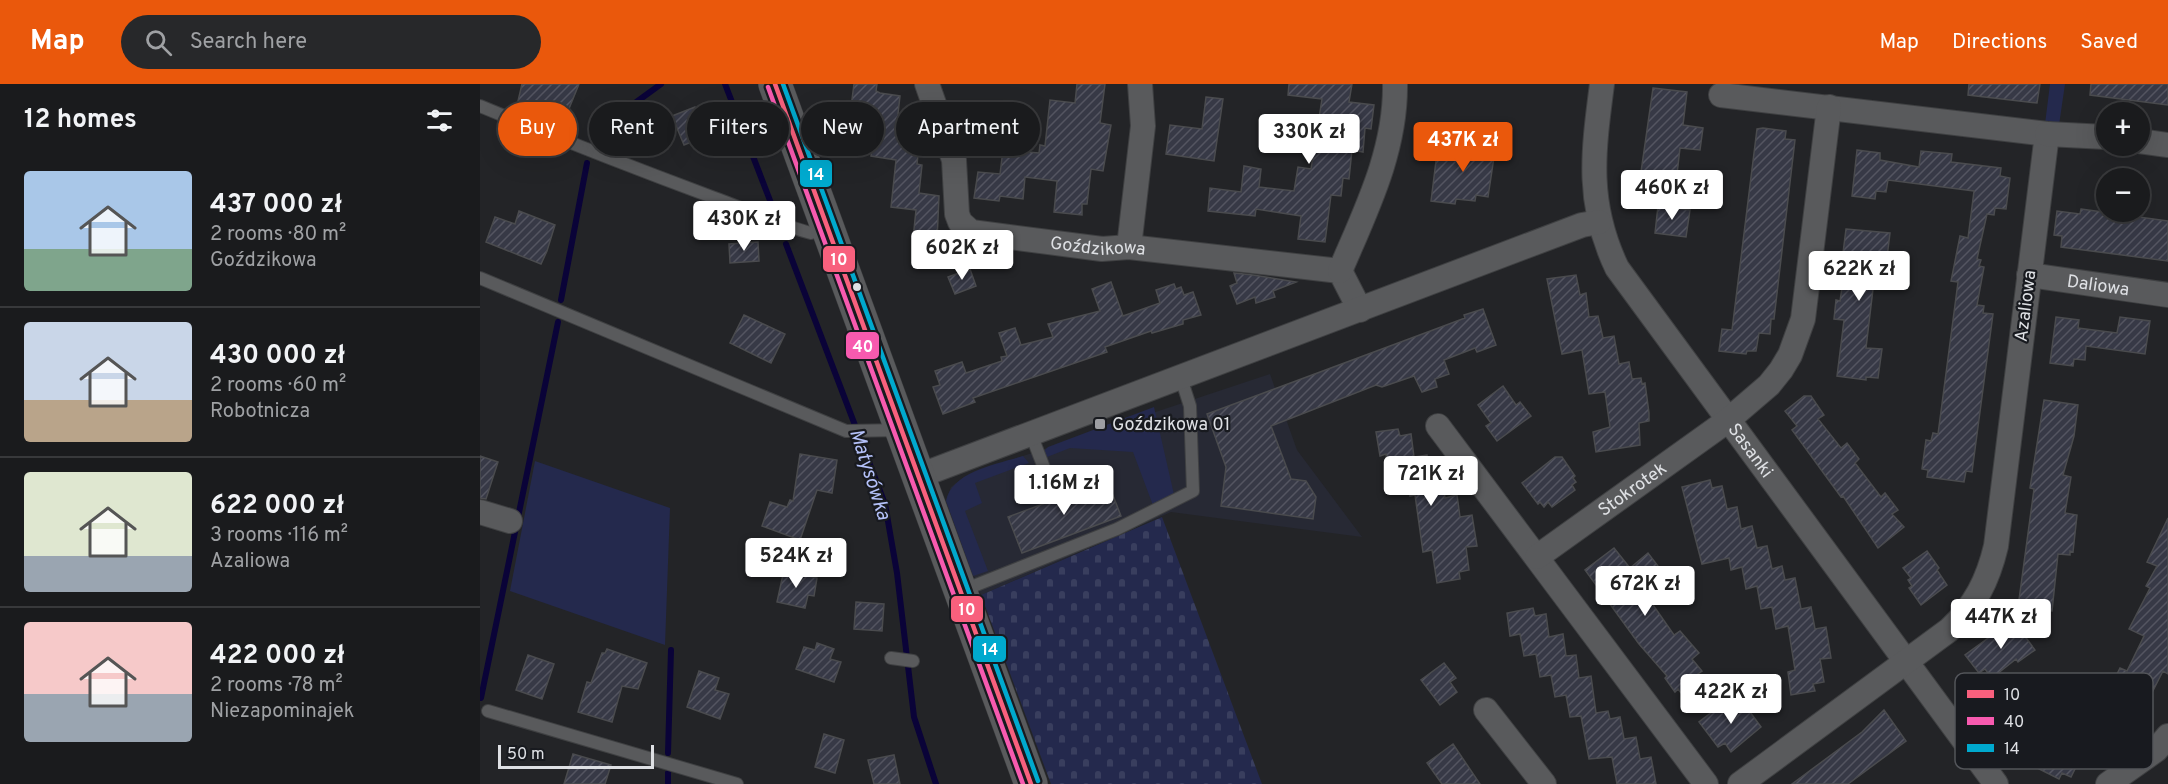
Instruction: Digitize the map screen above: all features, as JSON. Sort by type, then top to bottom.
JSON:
[{"type":"street","points":[[775,84],[1031,784]]},
{"type":"street","name":"Goździkowa","points":[[927,84],[954,160],[957,214],[965,228],[971,232],[1102,249],[1129,247],[1340,271]]},
{"type":"street","points":[[1129,247],[1143,126],[1140,84]]},
{"type":"street","points":[[1360,310],[1340,271],[1386,156],[1393,122],[1395,84]]},
{"type":"street","name":"Sasanki","points":[[1602,84],[1592,177],[1599,222],[1617,268],[1955,729]]},
{"type":"street","points":[[1721,94],[2047,134],[2096,136]]},
{"type":"street","points":[[1727,421],[1769,385],[1781,370],[1798,337],[1806,298],[1829,107]]},
{"type":"street","name":"Azaliowa","points":[[1740,784],[1963,617],[1984,586],[1992,566],[2047,134]]},
{"type":"street","points":[[2150,143],[2168,145]]},
{"type":"street","points":[[919,476],[1582,225],[1599,222]]},
{"type":"street","name":"Daliowa","points":[[2029,275],[2168,295]]},
{"type":"street","name":"Stokrotek","points":[[1537,557],[1727,421]]},
{"type":"street","points":[[1438,426],[1706,784]]},
{"type":"street","points":[[480,512],[510,521]]},
{"type":"street","points":[[1486,710],[1544,784]]},
{"type":"street","points":[[2153,752],[2168,736]]},
{"type":"street","name":"Sasanki","points":[[1984,769],[1995,784]]},
{"type":"street","points":[[2108,784],[2129,769]]},
{"type":"lane","points":[[480,106],[578,148],[723,201],[780,225],[811,233],[826,225]]},
{"type":"lane","points":[[480,278],[846,431],[902,430]]},
{"type":"lane","points":[[960,592],[1118,529],[1194,491],[1190,406],[1180,378]]},
{"type":"lane","points":[[1031,434],[1051,486]]},
{"type":"lane","points":[[891,658],[913,661]]},
{"type":"lane","points":[[488,711],[737,784]]},
{"type":"shaded area","points":[[1270,374],[1297,450],[1362,537],[1171,512],[981,595],[946,501],[951,487],[964,477]]},
{"type":"green space","points":[[2050,84],[2065,84],[2059,125],[2045,124]]},
{"type":"green space","points":[[1154,407],[1175,499],[1154,508],[1133,452],[1070,448],[1047,457],[1044,451],[1048,447]]},
{"type":"green space","points":[[1023,456],[1029,463],[975,483],[982,503],[965,511],[988,571],[973,576],[946,501],[950,491],[957,482],[977,470]]},
{"type":"green space","points":[[535,461],[670,508],[665,645],[510,591]]},
{"type":"green space","points":[[1162,517],[1262,784],[1051,784],[981,595]]},
{"type":"building","points":[[522,84],[579,84],[572,102],[518,101]]},
{"type":"building","points":[[854,84],[877,84],[876,91],[900,96],[899,102],[896,102],[896,156],[918,156],[917,164],[922,165],[919,193],[939,196],[937,241],[913,239],[916,210],[891,207],[896,160],[871,156],[884,156],[884,102],[852,102]]},
{"type":"building","points":[[1077,84],[1105,84],[1100,123],[1111,125],[1103,171],[1091,169],[1087,204],[1082,204],[1082,215],[1054,212],[1057,181],[1025,177],[1023,199],[1000,196],[999,201],[974,198],[978,172],[1000,174],[1002,156],[1040,156],[1040,145],[1045,146],[1050,100],[1075,103]]},
{"type":"building","points":[[1289,84],[1352,84],[1349,102],[1374,105],[1371,129],[1365,128],[1363,152],[1352,150],[1349,179],[1343,178],[1341,196],[1331,195],[1325,242],[1298,239],[1301,216],[1256,209],[1255,216],[1208,211],[1210,188],[1241,192],[1244,166],[1261,169],[1259,187],[1294,191],[1298,167],[1311,169],[1322,99],[1288,95]]},
{"type":"building","points":[[1969,84],[2040,84],[2037,103],[1968,95]]},
{"type":"building","points":[[2091,84],[2168,84],[2168,105],[2090,95]]},
{"type":"building","points":[[1653,88],[1687,92],[1683,125],[1703,128],[1700,150],[1680,148],[1675,192],[1644,187],[1645,180],[1640,179]]},
{"type":"building","points":[[1206,97],[1223,99],[1214,161],[1166,154],[1170,125],[1202,129]]},
{"type":"building","points":[[687,110],[687,144],[684,145],[675,123],[675,115]]},
{"type":"building","points":[[1757,129],[1786,131],[1785,139],[1795,140],[1774,319],[1771,319],[1770,334],[1759,333],[1756,351],[1747,351],[1746,354],[1719,351],[1722,329],[1732,330]]},
{"type":"building","points":[[1477,142],[1496,144],[1488,197],[1476,195],[1475,201],[1456,199],[1455,204],[1431,201],[1438,145],[1468,149]]},
{"type":"building","points":[[1857,150],[1880,153],[1880,160],[1919,167],[1921,151],[1952,154],[1951,162],[2001,168],[2000,176],[2010,178],[2006,209],[1995,208],[1994,215],[1987,214],[1977,259],[1981,260],[1979,266],[1984,267],[1977,305],[1984,306],[1983,313],[1993,314],[1972,472],[1966,471],[1964,482],[1927,477],[1928,470],[1922,469],[1926,440],[1931,441],[1933,433],[1938,434],[1958,282],[1951,281],[1960,236],[1968,238],[1974,191],[1888,180],[1886,192],[1876,191],[1875,199],[1852,196]]},
{"type":"building","points":[[1658,206],[1690,210],[1686,237],[1655,233]]},
{"type":"building","points":[[2081,209],[2096,211],[2096,222],[2150,222],[2150,219],[2168,221],[2168,261],[2061,247],[2062,236],[2054,235],[2057,211],[2080,214]]},
{"type":"building","points":[[519,211],[555,225],[541,264],[486,242],[495,217],[515,224]]},
{"type":"building","points":[[1846,229],[1890,233],[1886,266],[1876,264],[1866,348],[1882,349],[1878,378],[1866,377],[1866,380],[1837,376],[1844,320],[1834,319],[1836,300],[1840,301],[1846,261],[1842,261]]},
{"type":"building","points":[[758,242],[759,261],[730,263],[729,244]]},
{"type":"building","points":[[970,269],[976,286],[955,294],[948,277]]},
{"type":"building","points":[[1234,273],[1296,282],[1273,291],[1275,297],[1256,303],[1255,297],[1237,304],[1230,286],[1237,283]]},
{"type":"building","points":[[1576,275],[1580,295],[1586,293],[1589,317],[1598,316],[1603,338],[1614,336],[1619,364],[1629,362],[1632,379],[1641,378],[1642,384],[1645,383],[1649,421],[1639,423],[1640,445],[1596,452],[1593,432],[1610,427],[1605,392],[1589,394],[1582,350],[1562,354],[1547,279]]},
{"type":"building","points":[[1111,282],[1123,316],[1160,303],[1156,290],[1174,284],[1176,289],[1181,287],[1184,295],[1193,292],[1201,315],[1183,320],[1183,324],[1152,333],[1151,331],[1105,347],[1107,352],[973,398],[975,402],[943,414],[933,387],[940,385],[935,371],[962,362],[966,373],[1002,361],[1001,357],[1007,356],[999,333],[1015,328],[1021,345],[1053,337],[1048,324],[1100,311],[1092,289]]},
{"type":"building","points":[[1483,309],[1496,345],[1477,352],[1475,348],[1444,360],[1449,374],[1435,379],[1437,387],[1422,392],[1414,376],[1382,387],[1376,385],[1271,426],[1291,479],[1306,481],[1316,497],[1313,519],[1221,506],[1226,467],[1207,414],[1465,318],[1464,315]]},
{"type":"building","points":[[744,315],[785,334],[771,363],[730,343]]},
{"type":"building","points":[[2056,317],[2079,320],[2078,328],[2117,333],[2120,317],[2150,321],[2145,354],[2086,346],[2085,360],[2074,359],[2073,366],[2050,363]]},
{"type":"building","points":[[1503,386],[1516,405],[1520,402],[1531,416],[1497,441],[1486,426],[1491,423],[1478,405]]},
{"type":"building","points":[[1804,396],[1811,396],[1824,415],[1818,419],[1841,448],[1847,443],[1859,459],[1855,463],[1881,497],[1885,493],[1898,510],[1892,514],[1904,527],[1878,548],[1843,496],[1841,497],[1792,430],[1797,426],[1785,411]]},
{"type":"building","points":[[2044,400],[2078,405],[2074,436],[2063,475],[2071,477],[2065,513],[2077,515],[2073,552],[2070,551],[2070,555],[2058,554],[2052,611],[2018,607],[2034,489],[2030,488]]},
{"type":"building","points":[[1398,429],[1400,436],[1411,434],[1414,457],[1427,455],[1430,477],[1442,474],[1445,498],[1457,495],[1460,517],[1472,515],[1477,546],[1466,547],[1469,570],[1459,572],[1460,579],[1437,583],[1432,550],[1423,552],[1415,495],[1410,496],[1407,473],[1390,475],[1386,454],[1380,456],[1376,432]]},
{"type":"building","points":[[800,454],[837,460],[832,493],[817,490],[800,540],[762,526],[770,502],[787,507],[790,500],[793,501]]},
{"type":"building","points":[[480,456],[498,462],[486,499],[480,498]]},
{"type":"building","points":[[1555,457],[1562,457],[1575,476],[1573,478],[1576,482],[1572,485],[1575,490],[1552,507],[1548,502],[1544,507],[1540,502],[1538,504],[1522,483]]},
{"type":"building","points":[[1107,480],[1121,516],[1022,553],[1008,517]]},
{"type":"building","points":[[1710,480],[1712,488],[1722,486],[1727,509],[1737,507],[1741,529],[1752,526],[1757,548],[1767,546],[1772,569],[1782,566],[1785,580],[1795,578],[1801,609],[1811,607],[1815,629],[1826,627],[1831,658],[1820,659],[1824,682],[1813,684],[1815,691],[1791,695],[1788,672],[1795,670],[1788,626],[1776,629],[1772,607],[1761,609],[1757,586],[1746,589],[1742,567],[1731,570],[1729,558],[1702,564],[1682,487]]},
{"type":"building","points":[[2168,518],[2168,674],[2163,671],[2153,691],[2153,673],[2118,673],[2120,668],[2127,671],[2144,636],[2129,629],[2150,588],[2146,586],[2157,566],[2147,562]]},
{"type":"building","points":[[1614,548],[1630,568],[1648,553],[1658,566],[1637,582],[1674,635],[1680,631],[1699,653],[1692,659],[1702,671],[1691,679],[1693,682],[1681,693],[1678,689],[1675,692],[1665,678],[1667,676],[1639,644],[1585,570]]},
{"type":"building","points":[[1927,551],[1947,585],[1921,605],[1909,588],[1912,586],[1908,580],[1911,578],[1903,568]]},
{"type":"building","points":[[784,570],[817,578],[814,596],[808,595],[805,608],[777,602]]},
{"type":"building","points":[[856,602],[884,604],[882,631],[854,629]]},
{"type":"building","points":[[1533,608],[1535,616],[1546,614],[1549,637],[1563,634],[1566,656],[1576,655],[1579,678],[1591,676],[1596,713],[1608,711],[1610,719],[1620,717],[1624,739],[1636,737],[1640,759],[1651,757],[1656,784],[1617,784],[1612,757],[1589,759],[1581,716],[1570,717],[1566,695],[1555,697],[1551,675],[1540,677],[1536,654],[1524,656],[1520,634],[1510,636],[1507,613]]},
{"type":"building","points":[[2013,620],[2035,650],[2018,662],[2016,659],[1998,673],[1988,673],[1985,669],[1979,673],[1965,655]]},
{"type":"building","points":[[817,643],[834,649],[830,659],[841,662],[834,682],[796,669],[804,647],[815,650]]},
{"type":"building","points":[[607,649],[647,663],[638,689],[622,686],[612,722],[578,712],[587,682],[591,683],[602,653],[605,653]]},
{"type":"building","points":[[528,655],[554,664],[542,699],[516,690]]},
{"type":"building","points":[[1444,663],[1456,678],[1450,682],[1457,692],[1440,705],[1421,680]]},
{"type":"building","points":[[699,671],[719,678],[715,690],[729,694],[720,719],[687,707]]},
{"type":"building","points":[[1739,697],[1761,727],[1731,752],[1725,743],[1718,747],[1699,722],[1717,708],[1720,712]]},
{"type":"building","points":[[1884,710],[1906,741],[1848,784],[1792,784],[1862,732]]},
{"type":"building","points":[[824,734],[844,740],[835,773],[815,767]]},
{"type":"building","points":[[1453,744],[1480,784],[1442,784],[1427,763]]},
{"type":"building","points":[[573,754],[611,765],[605,784],[564,784]]},
{"type":"building","points":[[894,755],[900,784],[874,784],[868,760]]},
{"type":"building","points":[[2039,769],[2075,769],[2071,777],[2062,773],[2059,779]]},
{"type":"waterway","points":[[636,102],[661,84]]},
{"type":"waterway","name":"Matysówka","points":[[725,84],[771,203]]},
{"type":"waterway","points":[[561,300],[587,163]]},
{"type":"waterway","name":"Matysówka","points":[[786,244],[885,504],[897,573],[914,717],[936,784]]},
{"type":"waterway","points":[[481,698],[558,322]]},
{"type":"waterway","points":[[668,753],[671,650]]},
{"type":"waterway","points":[[668,773],[668,784]]},
{"type":"transit line","name":"10","points":[[775,84],[1031,784]]},
{"type":"transit line","name":"14","points":[[783,84],[1038,781]]},
{"type":"transit line","name":"40","points":[[768,87],[1023,784]]},
{"type":"place","name":"Goździkowa 01","points":[[1100,424]]}]
